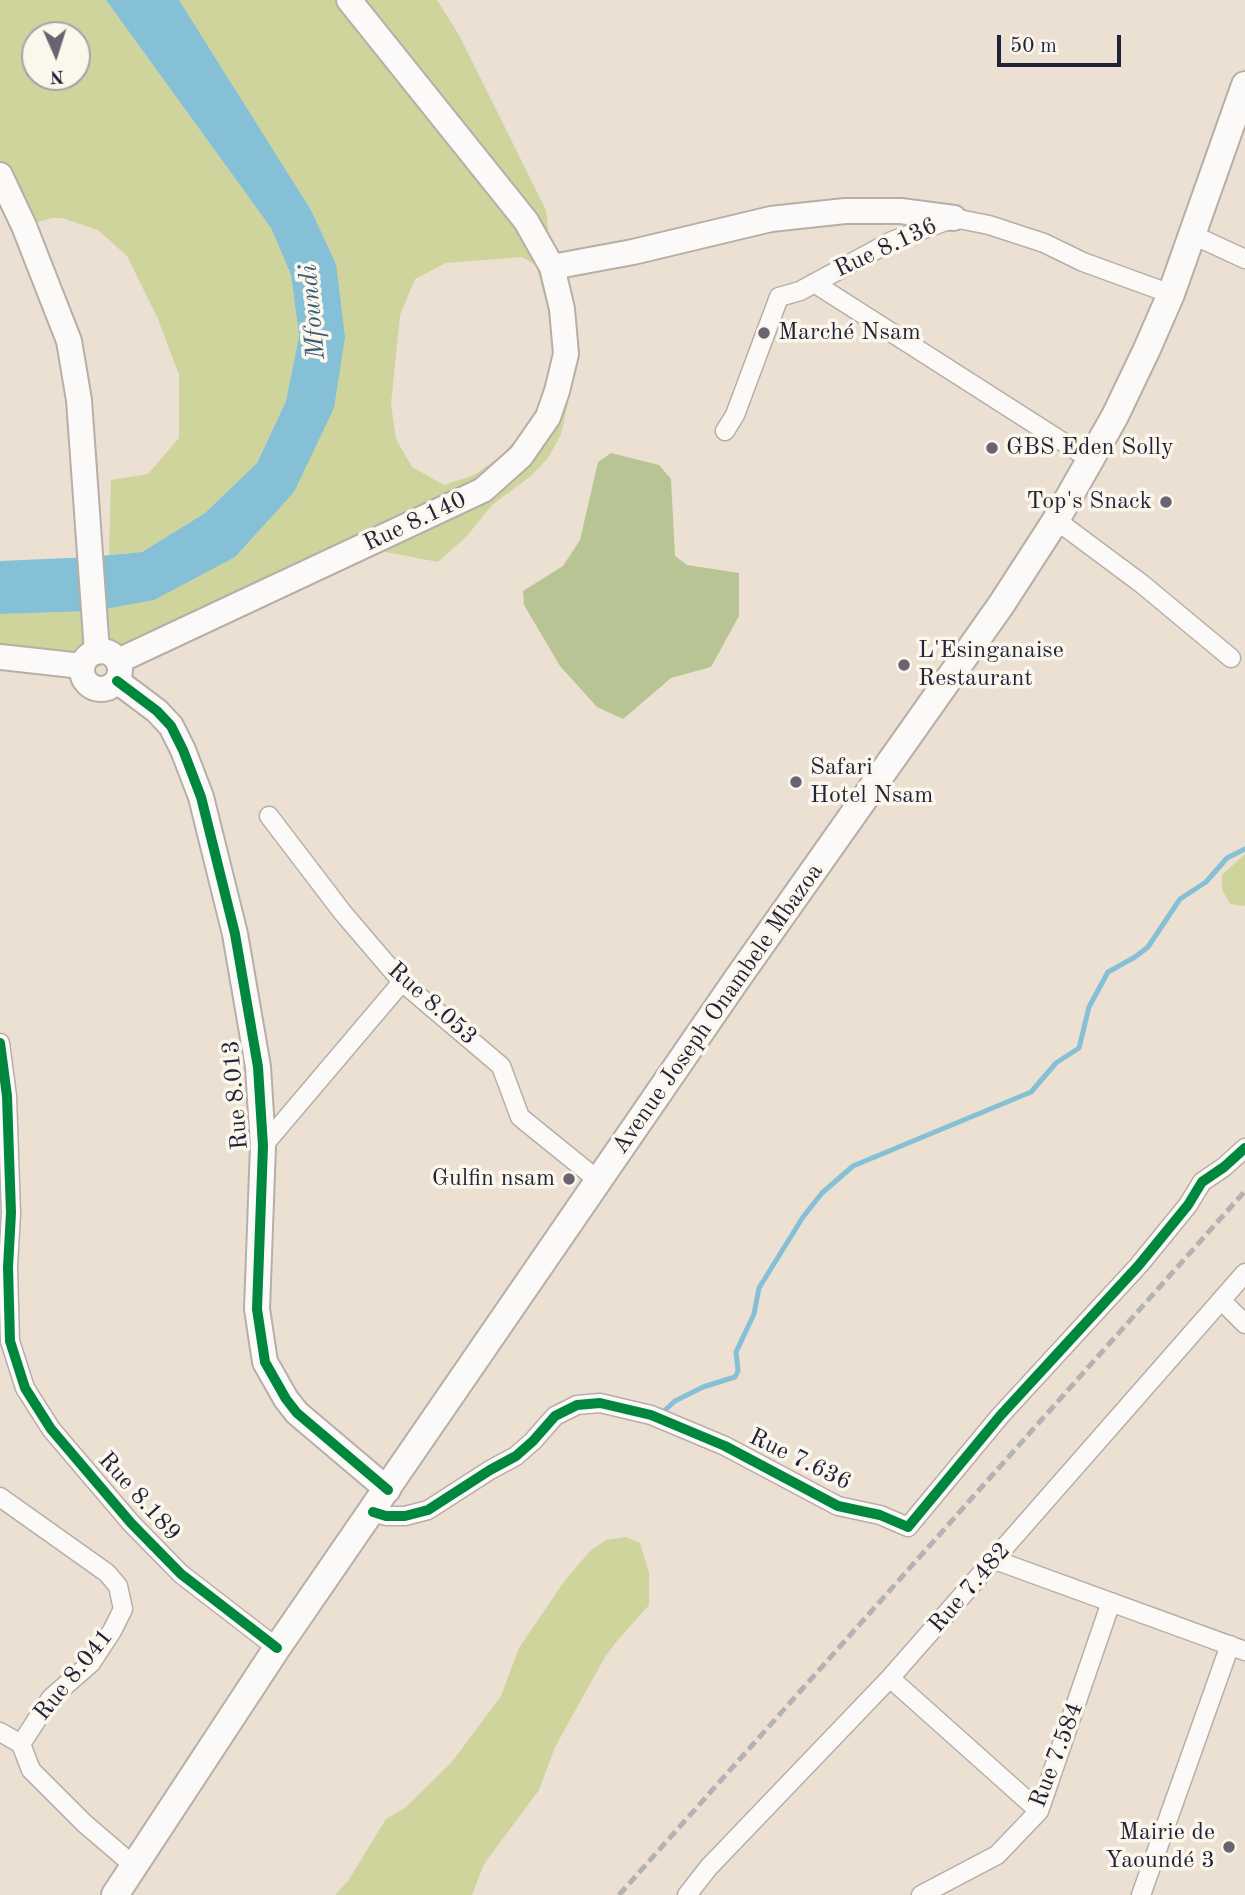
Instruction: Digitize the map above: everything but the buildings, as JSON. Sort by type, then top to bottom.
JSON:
[{"type":"main road","name":"Rue 8.140","points":[[104,665],[483,490],[521,456],[548,417],[566,354],[562,309],[552,267],[526,222],[349,0]]},
{"type":"main road","name":"Avenue Joseph Onambele Mbazoa","points":[[115,1895],[277,1648],[737,979],[1001,605],[1056,520],[1115,416],[1171,294],[1245,85]]},
{"type":"main road","points":[[0,175],[34,251],[69,341],[79,400],[94,611],[104,665],[0,657]]},
{"type":"main road","points":[[552,267],[633,252],[771,219],[845,211],[901,211],[954,218]]},
{"type":"main road","name":"Rue 8.013","points":[[104,665],[171,726],[183,750],[201,797],[235,934],[258,1067],[263,1146],[257,1309],[265,1362],[297,1413],[388,1490]]},
{"type":"street","name":"Rue 8.136","points":[[724,431],[735,415],[779,297],[800,291],[891,241],[954,218],[989,225],[1044,243],[1083,262],[1171,294]]},
{"type":"street","points":[[1191,234],[1245,259]]},
{"type":"street","points":[[814,283],[1091,460]]},
{"type":"street","points":[[1056,520],[1142,584],[1231,658]]},
{"type":"street","name":"Rue 8.053","points":[[270,816],[343,913],[402,982],[501,1066],[520,1117],[599,1181]]},
{"type":"street","points":[[263,1146],[402,982]]},
{"type":"street","name":"Rue 8.189","points":[[0,1043],[8,1109],[11,1213],[5,1344],[25,1388],[51,1429],[131,1523],[181,1574],[277,1648]]},
{"type":"street","name":"Rue 7.636","points":[[373,1512],[386,1516],[405,1516],[428,1510],[516,1456],[555,1416],[577,1405],[600,1403],[651,1415],[725,1446],[838,1506],[880,1515],[908,1527],[1000,1416],[1139,1265],[1188,1205],[1202,1182],[1245,1148]]},
{"type":"street","name":"Rue 7.482","points":[[688,1895],[709,1867],[890,1678],[1245,1273]]},
{"type":"street","points":[[1221,1300],[1245,1324]]},
{"type":"street","name":"Rue 8.041","points":[[0,1497],[107,1573],[118,1586],[123,1609],[113,1631],[91,1663],[51,1698],[22,1745],[31,1770],[133,1865]]},
{"type":"street","points":[[995,1560],[1238,1648],[1141,1895]]},
{"type":"street","name":"Rue 7.584","points":[[921,1895],[997,1855],[1039,1811],[1111,1602]]},
{"type":"street","points":[[890,1678],[1039,1811]]},
{"type":"street","points":[[0,1732],[22,1745]]},
{"type":"green space","points":[[0,0],[106,0],[271,228],[291,275],[299,336],[286,401],[257,463],[205,513],[142,552],[109,555],[111,480],[148,474],[179,438],[179,375],[158,319],[127,256],[98,230],[62,218],[24,226],[0,175]]},
{"type":"green space","points":[[179,0],[437,0],[459,35],[546,210],[568,403],[561,434],[548,458],[531,476],[492,505],[467,536],[438,562],[360,547],[171,636],[70,679],[0,669],[0,614],[94,611],[235,557],[336,264],[311,210]],"holes":[[[522,257],[536,265],[547,305],[553,351],[548,387],[526,428],[501,456],[474,475],[444,485],[412,467],[396,439],[391,404],[400,315],[415,279],[446,263]]]},
{"type":"green space","points":[[611,453],[659,465],[671,479],[675,556],[687,565],[739,573],[739,616],[711,667],[671,678],[623,719],[597,707],[560,666],[524,605],[523,591],[563,566],[580,540],[598,462]]},
{"type":"green space","points":[[1245,854],[1245,905],[1230,904],[1222,889],[1222,875]]},
{"type":"green space","points":[[626,1537],[640,1543],[649,1573],[649,1605],[605,1657],[555,1747],[539,1790],[484,1864],[472,1895],[335,1895],[348,1881],[386,1819],[405,1808],[452,1762],[501,1696],[519,1648],[563,1583],[590,1551],[606,1540]]},
{"type":"water","name":"Mfoundi","points":[[106,0],[179,0],[311,210],[336,264],[345,337],[334,408],[294,492],[235,557],[154,600],[94,611],[0,614],[0,561],[142,552],[205,513],[257,463],[286,401],[299,336],[291,275],[271,228]]},
{"type":"waterway","points":[[663,1412],[675,1401],[703,1387],[735,1377],[738,1371],[736,1352],[754,1314],[759,1288],[803,1217],[822,1193],[853,1166],[1031,1092],[1056,1063],[1079,1048],[1089,1007],[1108,972],[1148,947],[1180,899],[1206,882],[1227,858],[1245,849]]},
{"type":"railway","points":[[619,1895],[1245,1191]]},
{"type":"cycle path","points":[[117,681],[157,711],[171,726],[183,750],[201,797],[235,934],[258,1067],[263,1146],[257,1309],[265,1362],[297,1413],[388,1490]]},
{"type":"cycle path","points":[[0,1043],[7,1096],[11,1213],[8,1267],[10,1341],[25,1388],[51,1429],[131,1523],[181,1574],[277,1648]]},
{"type":"cycle path","points":[[373,1512],[386,1516],[405,1516],[428,1510],[516,1456],[555,1416],[577,1405],[600,1403],[651,1415],[725,1446],[838,1506],[880,1515],[908,1527],[1000,1416],[1139,1265],[1188,1205],[1202,1182],[1245,1148]]},
{"type":"place","name":"Marché Nsam","points":[[764,333]]},
{"type":"place","name":"GBS Eden Solly","points":[[992,448]]},
{"type":"place","name":"Top's Snack","points":[[1166,502]]},
{"type":"place","name":"L'Esinganaise Restaurant","points":[[904,665]]},
{"type":"place","name":"Safari Hotel Nsam","points":[[796,782]]},
{"type":"place","name":"Gulfin nsam","points":[[569,1179]]},
{"type":"place","name":"Mairie de Yaoundé 3","points":[[1229,1847]]}]
